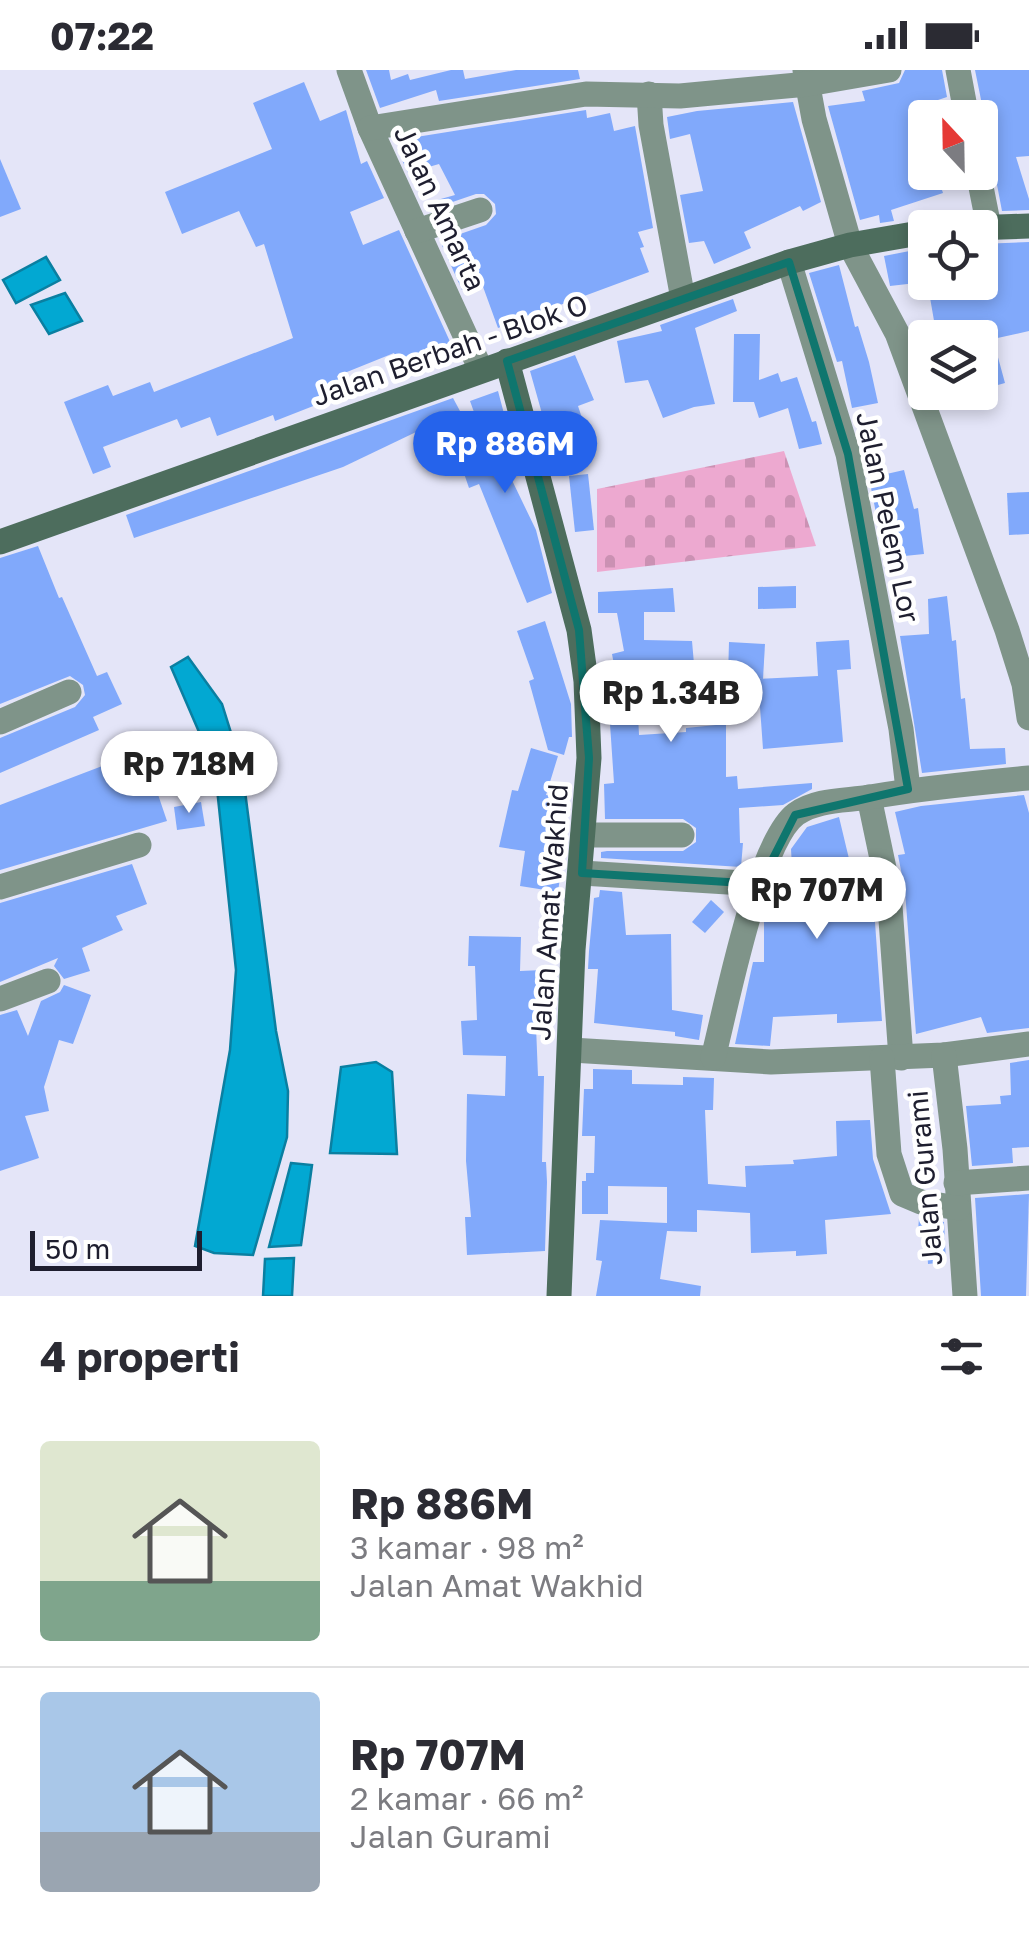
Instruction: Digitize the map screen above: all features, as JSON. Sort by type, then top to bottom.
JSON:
[{"type":"main road","points":[[998,227],[1029,226]]},
{"type":"main road","name":"Jalan Berbah - Blok O","points":[[0,542],[789,262],[850,245],[908,235]]},
{"type":"main road","name":"Jalan Amat Wakhid","points":[[507,361],[580,630],[586,681],[589,758],[573,950],[559,1296]]},
{"type":"street","name":"Jalan Amarta","points":[[349,70],[370,128],[480,370]]},
{"type":"street","points":[[676,70],[680,96]]},
{"type":"street","points":[[370,128],[586,94],[680,96],[806,77],[889,70]]},
{"type":"street","points":[[958,70],[964,100]]},
{"type":"street","points":[[806,77],[850,245],[897,332],[1018,629],[1029,718]]},
{"type":"street","points":[[649,94],[651,125],[683,300]]},
{"type":"street","points":[[417,230],[480,210]]},
{"type":"street","name":"Jalan Pelem Lor","points":[[789,262],[848,454],[901,729],[908,790]]},
{"type":"street","points":[[0,722],[70,692]]},
{"type":"street","points":[[714,1058],[760,884],[778,834],[795,814],[820,803],[1029,778]]},
{"type":"street","points":[[868,797],[889,892],[889,1154],[902,1194],[921,1202],[1029,1178]]},
{"type":"street","points":[[583,835],[682,835]]},
{"type":"street","points":[[0,887],[139,845]]},
{"type":"street","points":[[582,873],[760,884]]},
{"type":"street","points":[[0,999],[48,982]]},
{"type":"street","points":[[570,1050],[771,1062],[944,1056],[1029,1044]]},
{"type":"street","name":"Jalan Gurami","points":[[944,1056],[965,1296]]},
{"type":"highlighted area","points":[[789,262],[848,454],[908,789],[795,815],[760,884],[582,873],[589,758],[579,630],[507,361]]},
{"type":"green space","points":[[784,451],[816,546],[597,572],[597,489]]},
{"type":"water","points":[[46,257],[60,280],[16,303],[3,280]]},
{"type":"water","points":[[65,293],[82,321],[49,334],[31,305]]},
{"type":"water","points":[[188,657],[222,704],[242,768],[276,1031],[288,1091],[287,1137],[253,1255],[214,1253],[195,1246],[230,1050],[236,970],[215,769],[171,667]]},
{"type":"water","points":[[376,1062],[392,1072],[397,1154],[330,1153],[341,1067]]},
{"type":"water","points":[[291,1163],[312,1165],[301,1245],[269,1247]]},
{"type":"water","points":[[294,1258],[292,1296],[263,1296],[265,1259]]},
{"type":"building","points":[[366,70],[389,70],[391,80],[408,74],[410,80],[451,70],[463,70],[465,79],[516,70],[578,70],[580,79],[439,101],[436,90],[380,108]]},
{"type":"building","points":[[905,70],[942,70],[947,97],[908,100],[908,190],[943,193],[891,210],[894,221],[880,223],[879,215],[860,220],[828,106],[865,101],[862,91],[899,83]]},
{"type":"building","points":[[975,70],[1029,70],[1029,156],[1016,157],[1029,210],[1002,211],[998,190],[998,100],[981,100]]},
{"type":"building","points":[[304,82],[320,121],[346,110],[361,164],[367,161],[384,198],[350,212],[363,245],[399,230],[452,346],[399,365],[394,353],[337,376],[344,394],[275,421],[273,415],[217,436],[210,417],[181,428],[177,419],[103,447],[111,467],[93,474],[64,402],[108,385],[113,396],[150,382],[154,392],[293,338],[264,244],[256,247],[239,211],[182,234],[165,192],[272,149],[253,103]]},
{"type":"building","points":[[793,102],[821,202],[803,211],[800,206],[744,232],[751,248],[714,264],[704,241],[689,243],[680,195],[703,191],[690,134],[670,139],[667,117]]},
{"type":"building","points":[[586,110],[587,118],[610,113],[614,131],[635,126],[653,228],[638,232],[649,272],[498,328],[482,284],[462,290],[440,241],[486,225],[496,214],[495,204],[484,194],[476,194],[426,211],[423,204],[455,195],[439,164],[408,173],[397,149],[403,147],[401,141],[410,138]]},
{"type":"building","points":[[0,159],[21,209],[0,217]]},
{"type":"building","points":[[1029,242],[1029,331],[998,338],[998,320],[934,320],[930,300],[998,300],[998,243]]},
{"type":"building","points":[[908,251],[908,284],[890,286],[884,256]]},
{"type":"building","points":[[839,265],[878,403],[852,408],[842,361],[837,362],[809,273]]},
{"type":"building","points":[[733,299],[737,311],[695,328],[715,404],[663,418],[648,380],[625,383],[617,341],[662,331],[660,325]]},
{"type":"building","points":[[734,334],[760,334],[759,380],[778,373],[781,382],[797,377],[822,444],[799,449],[788,408],[759,418],[754,402],[733,402]]},
{"type":"building","points":[[575,355],[594,400],[578,406],[586,430],[550,442],[530,371]]},
{"type":"building","points":[[998,357],[1005,383],[998,385]]},
{"type":"building","points":[[498,391],[507,425],[502,427],[517,471],[509,474],[536,530],[552,593],[527,603],[479,484],[469,488],[456,450],[484,440],[470,401]]},
{"type":"building","points":[[453,398],[460,411],[343,467],[134,538],[126,515]]},
{"type":"building","points":[[904,470],[914,509],[918,508],[924,554],[885,558],[869,478]]},
{"type":"building","points":[[588,474],[594,530],[575,532],[569,476]]},
{"type":"building","points":[[1029,492],[1029,534],[1009,535],[1007,493]]},
{"type":"building","points":[[38,546],[97,676],[107,672],[122,704],[93,717],[99,730],[0,773],[0,738],[75,707],[85,695],[83,685],[70,676],[0,704],[0,558]]},
{"type":"building","points":[[796,586],[796,608],[758,609],[758,587]]},
{"type":"building","points":[[673,588],[675,612],[644,612],[644,640],[692,641],[694,664],[707,663],[709,688],[637,695],[639,735],[726,724],[726,777],[737,776],[738,789],[812,783],[812,789],[783,805],[739,808],[741,867],[601,858],[601,852],[607,851],[683,851],[696,842],[696,828],[683,819],[605,819],[604,784],[614,783],[610,724],[604,724],[601,669],[615,670],[612,654],[624,651],[617,613],[598,613],[598,592]]},
{"type":"building","points":[[947,596],[970,749],[1005,748],[1006,764],[922,773],[900,636],[929,634],[928,599]]},
{"type":"building","points":[[545,621],[571,704],[572,737],[564,755],[548,750],[529,681],[534,679],[517,631]]},
{"type":"building","points":[[849,640],[851,669],[837,670],[843,742],[763,749],[758,679],[818,676],[816,642]]},
{"type":"building","points":[[729,642],[765,644],[763,679],[728,677]]},
{"type":"building","points":[[531,748],[558,756],[546,795],[553,796],[543,860],[562,863],[558,892],[520,886],[525,851],[499,847],[512,790],[518,791]]},
{"type":"building","points":[[118,760],[124,776],[149,768],[167,821],[0,870],[0,805]]},
{"type":"building","points":[[1024,795],[1029,813],[1029,1028],[987,1033],[981,1017],[916,1034],[905,891],[898,855],[905,854],[895,812]]},
{"type":"building","points":[[201,802],[205,826],[177,830],[174,807]]},
{"type":"building","points":[[839,817],[850,863],[866,860],[873,894],[882,1021],[837,1023],[837,1014],[773,1017],[770,1046],[735,1044],[753,962],[764,962],[764,920],[770,902],[794,902],[791,849],[807,827]]},
{"type":"building","points":[[132,864],[147,904],[116,916],[123,930],[82,948],[90,971],[64,979],[54,966],[58,958],[0,982],[0,903]]},
{"type":"building","points":[[600,890],[622,892],[626,935],[671,934],[672,1010],[703,1015],[699,1040],[675,1036],[675,1032],[594,1023],[598,969],[588,969],[594,898],[599,897]]},
{"type":"building","points":[[711,900],[724,912],[705,933],[692,922]]},
{"type":"building","points":[[469,936],[521,937],[520,971],[543,970],[545,1000],[535,1001],[538,1076],[544,1076],[545,1251],[467,1255],[465,1217],[471,1217],[466,1161],[467,1094],[505,1096],[506,1056],[463,1055],[461,1021],[477,1020],[475,966],[468,966]]},
{"type":"building","points":[[64,985],[91,995],[73,1044],[59,1040],[44,1087],[49,1111],[25,1116],[39,1158],[0,1171],[0,1015],[17,1010],[28,1036],[41,1001],[60,992]]},
{"type":"building","points":[[1029,1060],[1029,1147],[1012,1148],[1013,1163],[972,1166],[966,1106],[1001,1104],[1000,1096],[1011,1095],[1010,1063]]},
{"type":"building","points":[[593,1069],[632,1070],[632,1084],[683,1085],[683,1077],[714,1078],[713,1110],[705,1110],[708,1184],[746,1187],[745,1166],[794,1164],[793,1160],[837,1156],[836,1121],[870,1120],[873,1159],[891,1214],[825,1220],[827,1254],[796,1256],[796,1251],[751,1253],[750,1213],[697,1210],[697,1232],[667,1231],[660,1279],[701,1286],[700,1296],[596,1296],[602,1261],[596,1260],[600,1220],[667,1223],[667,1187],[608,1186],[608,1214],[582,1214],[582,1181],[586,1181],[586,1173],[594,1173],[595,1136],[582,1136],[584,1089],[593,1089]]},
{"type":"building","points":[[1029,1194],[1026,1296],[981,1296],[975,1198]]},
{"type":"building","points":[[919,1218],[944,1222],[946,1262],[928,1264],[926,1230],[918,1231]]}]
